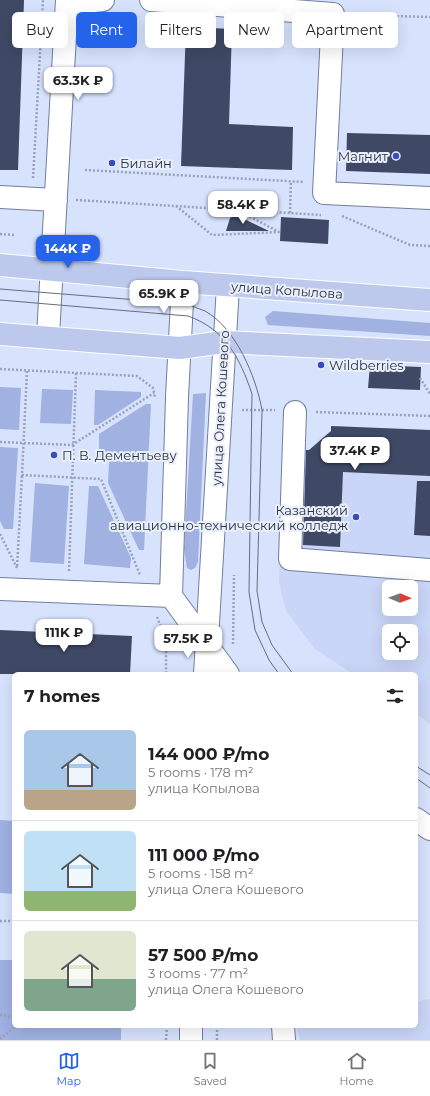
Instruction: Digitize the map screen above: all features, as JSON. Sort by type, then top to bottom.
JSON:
[{"type":"main road","name":"улица Копылова","points":[[0,265],[228,286],[430,300]]},
{"type":"main road","points":[[0,334],[48,336],[180,348],[224,342],[430,352]]},
{"type":"street","points":[[48,336],[67,2],[103,0]]},
{"type":"street","points":[[151,0],[307,12]]},
{"type":"street","points":[[331,48],[324,193],[430,198]]},
{"type":"street","points":[[0,197],[56,200]]},
{"type":"street","points":[[183,282],[171,596],[226,672]]},
{"type":"street","name":"улица Олега Кошевого","points":[[205,672],[228,286]]},
{"type":"street","points":[[295,412],[290,559],[430,570]]},
{"type":"street","points":[[0,589],[171,596]]},
{"type":"street","points":[[418,820],[430,829]]},
{"type":"street","points":[[418,836],[430,838]]},
{"type":"street","points":[[191,1028],[191,1040]]},
{"type":"street","points":[[283,1028],[284,1040]]},
{"type":"path","points":[[33,178],[44,0]]},
{"type":"path","points":[[398,16],[430,17]]},
{"type":"path","points":[[85,170],[324,183]]},
{"type":"path","points":[[290,213],[291,181]]},
{"type":"path","points":[[56,200],[84,200],[328,215]]},
{"type":"path","points":[[176,206],[212,235],[280,232],[237,210]]},
{"type":"path","points":[[335,216],[343,216],[410,245],[430,246]]},
{"type":"path","points":[[0,234],[15,235]]},
{"type":"path","points":[[0,369],[137,376],[153,388],[155,399]]},
{"type":"path","points":[[0,534],[17,568],[28,371]]},
{"type":"path","points":[[68,592],[72,445],[76,373]]},
{"type":"path","points":[[420,378],[430,394]]},
{"type":"path","points":[[0,442],[72,445],[154,393]]},
{"type":"path","points":[[242,410],[430,416]]},
{"type":"path","points":[[22,475],[102,479],[166,640],[166,672]]},
{"type":"path","points":[[0,921],[12,921]]},
{"type":"path","points":[[0,1015],[12,1017]]},
{"type":"path","points":[[0,1039],[14,1028]]},
{"type":"path","points":[[166,1040],[167,1028]]},
{"type":"path","points":[[216,1040],[217,1028]]},
{"type":"shaded area","points":[[273,311],[430,323],[430,336],[268,325],[265,317]]},
{"type":"shaded area","points":[[0,387],[21,388],[19,430],[0,429]]},
{"type":"shaded area","points":[[42,389],[73,390],[71,424],[40,423]]},
{"type":"shaded area","points":[[95,390],[141,392],[141,397],[98,425],[94,425]]},
{"type":"shaded area","points":[[206,393],[198,562],[195,568],[191,570],[187,568],[184,549],[193,394]]},
{"type":"shaded area","points":[[146,404],[151,404],[144,550],[139,550],[108,483],[109,462],[99,462],[99,434]]},
{"type":"shaded area","name":"Казанский авиационно-технический колледж","points":[[331,426],[430,430],[430,724],[418,715],[418,672],[350,672],[315,649],[286,611],[279,582],[284,448],[314,451],[331,437]]},
{"type":"shaded area","points":[[0,447],[18,448],[13,529],[4,529],[0,521]]},
{"type":"shaded area","points":[[35,483],[69,486],[64,564],[30,562]]},
{"type":"shaded area","points":[[89,486],[98,486],[131,558],[130,568],[84,564]]},
{"type":"shaded area","points":[[0,820],[12,821],[12,894],[0,893]]},
{"type":"shaded area","points":[[0,960],[12,960],[12,1028],[121,1028],[121,1040],[0,1040]]},
{"type":"shaded area","points":[[430,999],[430,1040],[300,1040],[297,1028],[418,1028],[418,1002]]},
{"type":"building","points":[[0,0],[24,0],[24,12],[12,12],[12,48],[22,48],[18,170],[0,170]]},
{"type":"building","points":[[216,28],[224,29],[224,48],[231,48],[229,124],[293,127],[292,170],[181,166],[185,48],[216,48]]},
{"type":"building","points":[[347,133],[430,135],[430,174],[346,171]]},
{"type":"building","points":[[236,215],[269,231],[226,231],[230,218]]},
{"type":"building","points":[[281,217],[329,220],[328,244],[280,241]]},
{"type":"building","points":[[370,365],[421,367],[420,390],[368,388]]},
{"type":"building","points":[[331,426],[430,430],[430,476],[343,472],[340,547],[303,545],[306,450],[309,450],[331,431]]},
{"type":"building","points":[[417,481],[430,481],[430,536],[414,535]]},
{"type":"building","points":[[0,630],[132,636],[130,672],[12,672],[12,674],[0,674]]},
{"type":"tram line","points":[[0,289],[188,304],[205,311],[226,329],[243,354],[250,369],[262,410],[257,591],[262,622],[272,645],[292,672]]},
{"type":"tram line","points":[[0,300],[188,316],[212,329],[229,346],[242,368],[252,394],[249,592],[255,630],[269,660],[278,672]]},
{"type":"tram line","points":[[418,767],[430,775]]},
{"type":"tram line","points":[[418,779],[430,788]]},
{"type":"place","name":"Магнит","points":[[396,156]]},
{"type":"place","name":"Билайн","points":[[112,163]]},
{"type":"place","name":"Wildberries","points":[[321,365]]},
{"type":"place","name":"П. В. Дементьеву","points":[[54,455]]},
{"type":"place","name":"Казанский авиационно-технический колледж","points":[[356,517]]}]
